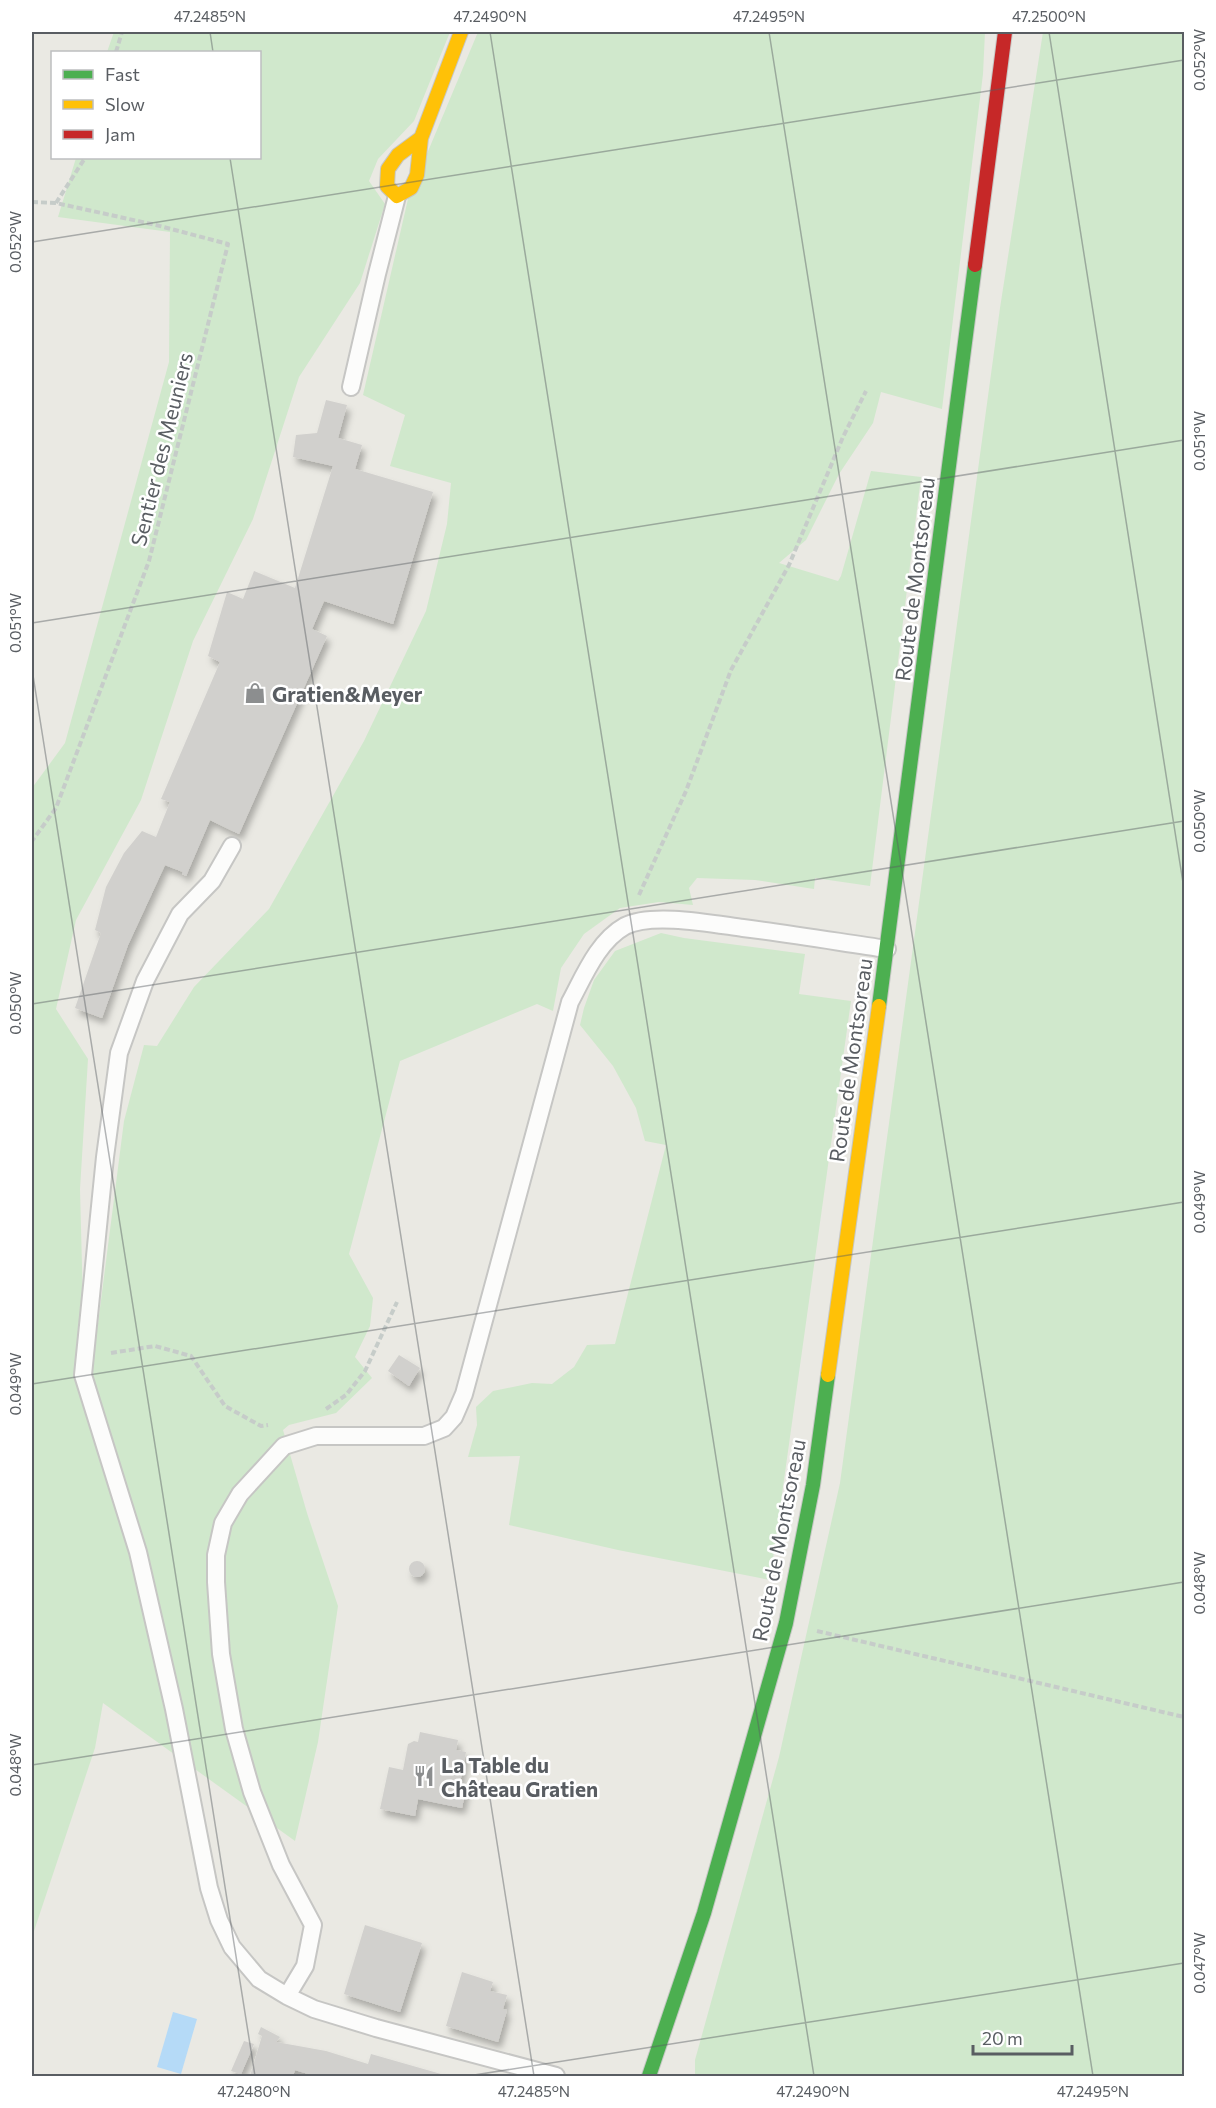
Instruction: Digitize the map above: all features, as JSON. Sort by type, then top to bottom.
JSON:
[{"type":"main road","points":[[421,138],[398,154],[388,169],[387,186],[397,196],[411,188],[417,175],[421,138],[461,32]]},
{"type":"main road","name":"Route de Montsoreau","points":[[649,2076],[704,1913],[786,1623],[813,1485],[887,949],[1005,32]]},
{"type":"lane","points":[[351,387],[397,196]]},
{"type":"lane","points":[[232,846],[212,881],[180,914],[145,981],[119,1053],[105,1157],[83,1375],[138,1552],[174,1709],[210,1887],[219,1920],[232,1947],[259,1979],[287,1996],[314,2009],[376,2028],[556,2076]]},
{"type":"lane","points":[[287,1996],[305,1966],[313,1925],[281,1865],[252,1792],[234,1729],[221,1654],[216,1582],[216,1555],[223,1523],[240,1494],[284,1446],[316,1436],[424,1436],[444,1428],[454,1417],[464,1394],[570,1002],[598,949],[625,926],[644,921],[691,921],[887,949]]},
{"type":"path","points":[[116,51],[122,32]]},
{"type":"path","points":[[56,203],[84,159]]},
{"type":"path","name":"Sentier des Meuniers","points":[[32,202],[56,203],[228,244],[149,561],[56,808],[32,841]]},
{"type":"path","points":[[625,926],[686,791],[730,670],[789,565],[843,437],[866,391]]},
{"type":"path","points":[[323,1412],[346,1395],[365,1371],[397,1302]]},
{"type":"path","points":[[85,1357],[155,1346],[191,1356],[225,1406],[261,1426],[272,1424]]},
{"type":"path","points":[[786,1623],[1185,1717]]},
{"type":"green space","points":[[114,32],[450,32],[414,121],[378,159],[369,181],[385,204],[360,283],[299,377],[253,519],[193,641],[141,800],[76,920],[56,1009],[88,1059],[80,1189],[84,1343],[95,1347],[124,1121],[144,1045],[157,1046],[194,987],[269,909],[364,741],[426,611],[447,524],[451,483],[390,466],[405,415],[363,395],[408,199],[478,32],[985,32],[983,74],[942,409],[881,392],[873,423],[839,474],[806,540],[779,563],[838,581],[871,471],[921,477],[870,886],[815,878],[814,889],[755,880],[697,878],[689,888],[693,905],[659,902],[620,908],[584,934],[561,968],[553,1011],[537,1004],[400,1061],[349,1254],[373,1298],[370,1326],[355,1357],[372,1378],[336,1413],[289,1425],[283,1430],[307,1513],[338,1606],[318,1742],[295,1841],[103,1703],[95,1748],[32,1937],[32,788],[65,743],[169,362],[170,232],[58,217],[76,159],[261,159],[261,51],[107,51]]},
{"type":"green space","points":[[1043,32],[1184,32],[1184,2076],[695,2076],[695,2060],[779,1757],[840,1483],[1000,308]]},
{"type":"green space","points":[[661,933],[805,954],[799,994],[851,1001],[770,1580],[618,1550],[509,1525],[520,1456],[468,1457],[477,1425],[476,1407],[493,1391],[532,1383],[552,1384],[574,1367],[587,1345],[615,1344],[666,1145],[645,1141],[636,1108],[613,1066],[580,1025],[594,980],[615,951]]},
{"type":"water","points":[[173,2012],[197,2019],[181,2074],[157,2067]]},
{"type":"building","points":[[326,400],[347,405],[338,438],[362,445],[355,469],[433,492],[393,624],[324,601],[312,629],[327,636],[239,834],[210,820],[186,876],[182,874],[183,872],[165,865],[128,945],[102,1018],[75,1008],[101,933],[95,930],[106,887],[124,853],[142,831],[156,837],[170,802],[161,799],[220,662],[208,656],[227,592],[243,599],[254,571],[295,588],[333,466],[293,457],[296,435],[317,433]]},
{"type":"building","points":[[399,1355],[420,1368],[409,1386],[388,1371]]},
{"type":"building","points":[[417,1561],[425,1569],[417,1577],[409,1569]]},
{"type":"building","name":"La Table du Château Gratien","points":[[420,1732],[458,1740],[456,1750],[466,1752],[460,1783],[467,1784],[462,1808],[418,1799],[415,1816],[380,1809],[389,1767],[403,1770],[408,1744],[418,1742]]},
{"type":"building","points":[[365,1925],[422,1943],[400,2012],[344,1994]]},
{"type":"building","points":[[462,1972],[493,1982],[490,1991],[507,1995],[503,2009],[507,2010],[498,2042],[446,2026]]},
{"type":"building","points":[[261,2027],[280,2037],[276,2042],[326,2051],[368,2064],[371,2054],[448,2076],[315,2076],[295,2070],[293,2076],[250,2076],[262,2036],[258,2034]]},
{"type":"building","points":[[244,2041],[254,2044],[241,2074],[231,2071]]},
{"type":"traffic: fast","points":[[879,1006],[975,265]]},
{"type":"traffic: fast","points":[[649,2076],[704,1913],[786,1623],[813,1485],[828,1375]]},
{"type":"traffic: slow","points":[[421,138],[417,175],[411,188],[397,196],[387,186],[388,169],[398,155],[421,138],[461,32]]},
{"type":"traffic: slow","points":[[828,1375],[879,1006]]},
{"type":"traffic: jam","points":[[975,265],[1005,32]]},
{"type":"place","name":"Gratien&Meyer","points":[[255,693]]},
{"type":"place","name":"La Table du Château Gratien","points":[[424,1776]]}]
